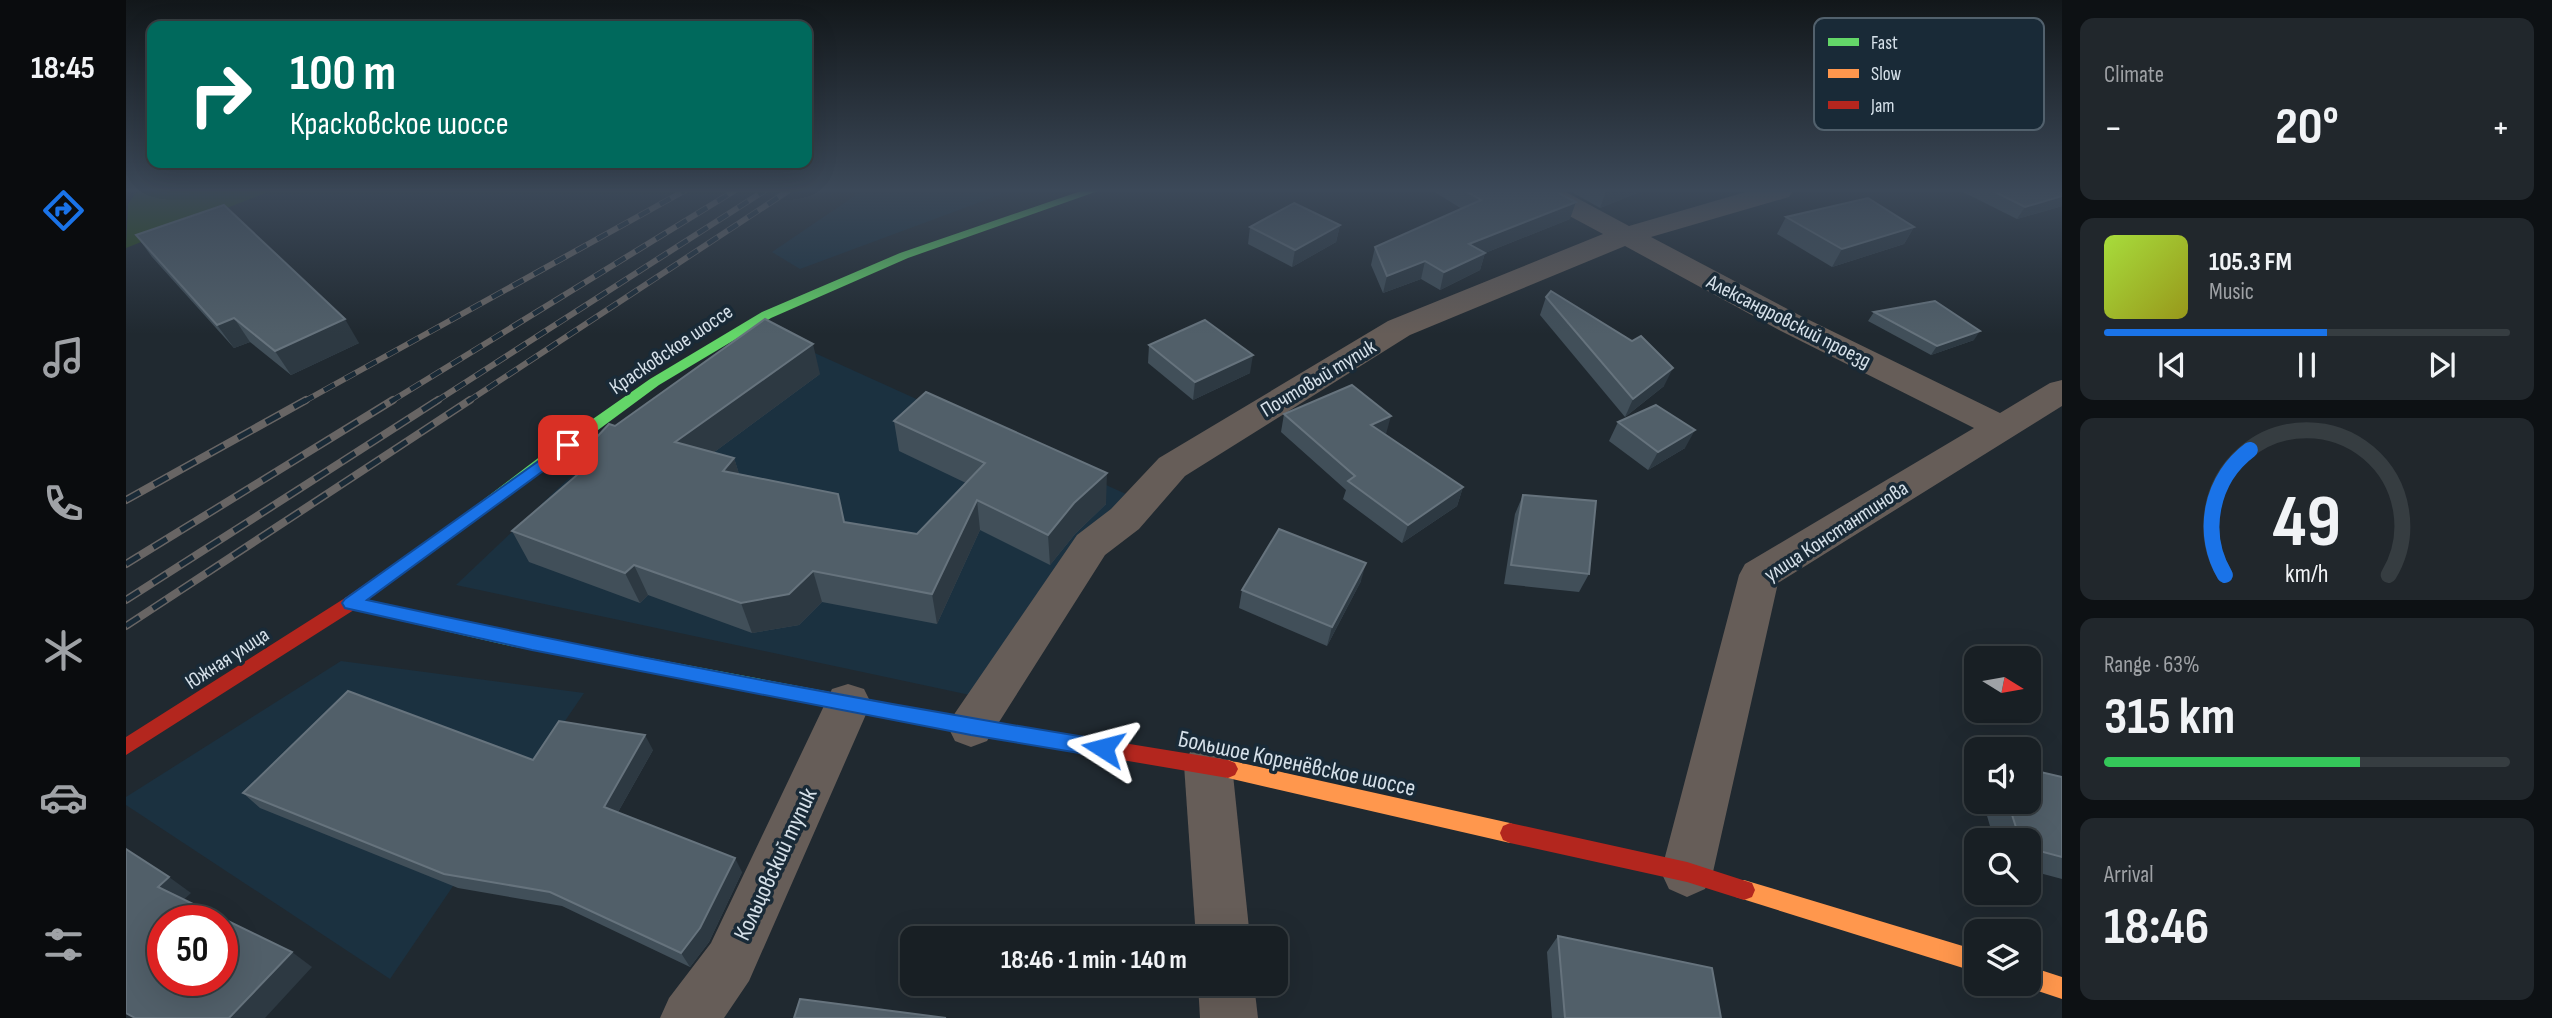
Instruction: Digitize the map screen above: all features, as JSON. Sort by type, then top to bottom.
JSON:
[{"type":"main road","name":"Красковское шоссе","points":[[351,603],[675,368],[729,332],[821,287],[944,239]]},
{"type":"main road","name":"Большое Коренёвское шоссе","points":[[351,603],[506,638],[971,727],[1208,765],[1687,872],[1964,957]]},
{"type":"main road","name":"Южная улица","points":[[126,747],[351,603]]},
{"type":"main road","points":[[2041,981],[2062,988]]},
{"type":"street","name":"Почтовый тупик","points":[[971,727],[1091,545],[1125,519],[1172,467],[1399,328],[1618,239]]},
{"type":"street","name":"Александровский проезд","points":[[1633,239],[1790,323],[2000,427]]},
{"type":"street","name":"улица Константинова","points":[[1687,872],[1759,575],[2062,391]]},
{"type":"street","name":"Кольцовский тупик","points":[[690,1018],[730,962],[848,703]]},
{"type":"street","points":[[1208,765],[1222,926]]},
{"type":"street","points":[[1227,996],[1229,1018]]},
{"type":"shaded area","points":[[792,239],[882,239],[800,269],[772,252]]},
{"type":"shaded area","points":[[775,335],[1126,494],[970,695],[456,585],[569,478]]},
{"type":"shaded area","points":[[341,661],[584,693],[390,979],[126,805],[126,797]]},
{"type":"green space","points":[[126,239],[150,239],[126,248]]},
{"type":"building","points":[[139,239],[260,239],[345,319],[275,351],[234,318],[217,325]]},
{"type":"building","points":[[1273,239],[1316,239],[1295,250]]},
{"type":"building","points":[[1394,239],[1483,239],[1469,244],[1485,253],[1444,272],[1425,261],[1387,276],[1375,247]]},
{"type":"building","points":[[1824,239],[1876,239],[1842,249]]},
{"type":"building","points":[[1551,291],[1632,341],[1641,336],[1673,368],[1633,399],[1546,297]]},
{"type":"building","points":[[1935,301],[1980,331],[1937,346],[1874,312]]},
{"type":"building","points":[[765,319],[813,344],[675,442],[734,458],[723,471],[838,494],[844,522],[917,534],[985,463],[894,421],[926,392],[1107,473],[1074,503],[1048,535],[977,500],[932,594],[813,571],[789,594],[741,603],[634,565],[625,573],[512,531],[577,475],[582,453],[609,424],[615,426]]},
{"type":"building","points":[[1205,320],[1253,355],[1195,382],[1149,345]]},
{"type":"building","points":[[1352,385],[1391,416],[1371,425],[1463,487],[1408,525],[1348,481],[1355,476],[1284,414]]},
{"type":"building","points":[[1656,405],[1695,430],[1658,452],[1618,422]]},
{"type":"building","points":[[1523,495],[1596,501],[1589,574],[1511,565]]},
{"type":"building","points":[[1279,529],[1366,563],[1332,627],[1242,590]]},
{"type":"building","points":[[348,691],[533,760],[559,721],[645,735],[604,807],[735,858],[700,928],[681,953],[550,892],[444,874],[243,793]]},
{"type":"building","points":[[2041,772],[2062,777],[2062,857],[2041,851],[2041,828],[2016,828],[2012,814],[2041,814]]},
{"type":"building","points":[[126,849],[169,877],[158,887],[195,905],[147,905],[147,996],[238,996],[238,926],[292,952],[229,1018],[135,1018],[126,1013]]},
{"type":"building","points":[[1558,936],[1712,968],[1721,1018],[1565,1018]]},
{"type":"building","points":[[800,999],[946,1018],[794,1018]]},
{"type":"railway","points":[[303,402],[598,239]]},
{"type":"railway","points":[[390,402],[657,239]]},
{"type":"railway","points":[[435,402],[690,239]]},
{"type":"railway","points":[[467,402],[716,239]]},
{"type":"railway","points":[[126,500],[306,400]]},
{"type":"railway","points":[[126,564],[393,400]]},
{"type":"railway","points":[[126,600],[438,400]]},
{"type":"railway","points":[[126,626],[470,400]]},
{"type":"traffic: fast","points":[[458,525],[588,429],[723,339],[812,293],[951,239]]},
{"type":"traffic: fast","points":[[351,603],[506,638],[952,723]]},
{"type":"traffic: slow","points":[[1228,769],[1510,833]]},
{"type":"traffic: slow","points":[[1744,890],[1964,957]]},
{"type":"traffic: slow","points":[[2041,981],[2062,988]]},
{"type":"traffic: jam","points":[[126,747],[351,603],[458,525]]},
{"type":"traffic: jam","points":[[952,723],[1228,769]]},
{"type":"traffic: jam","points":[[1510,833],[1687,872],[1744,890]]},
{"type":"route","points":[[568,445],[351,603],[506,638],[971,727],[1103,748]]}]
